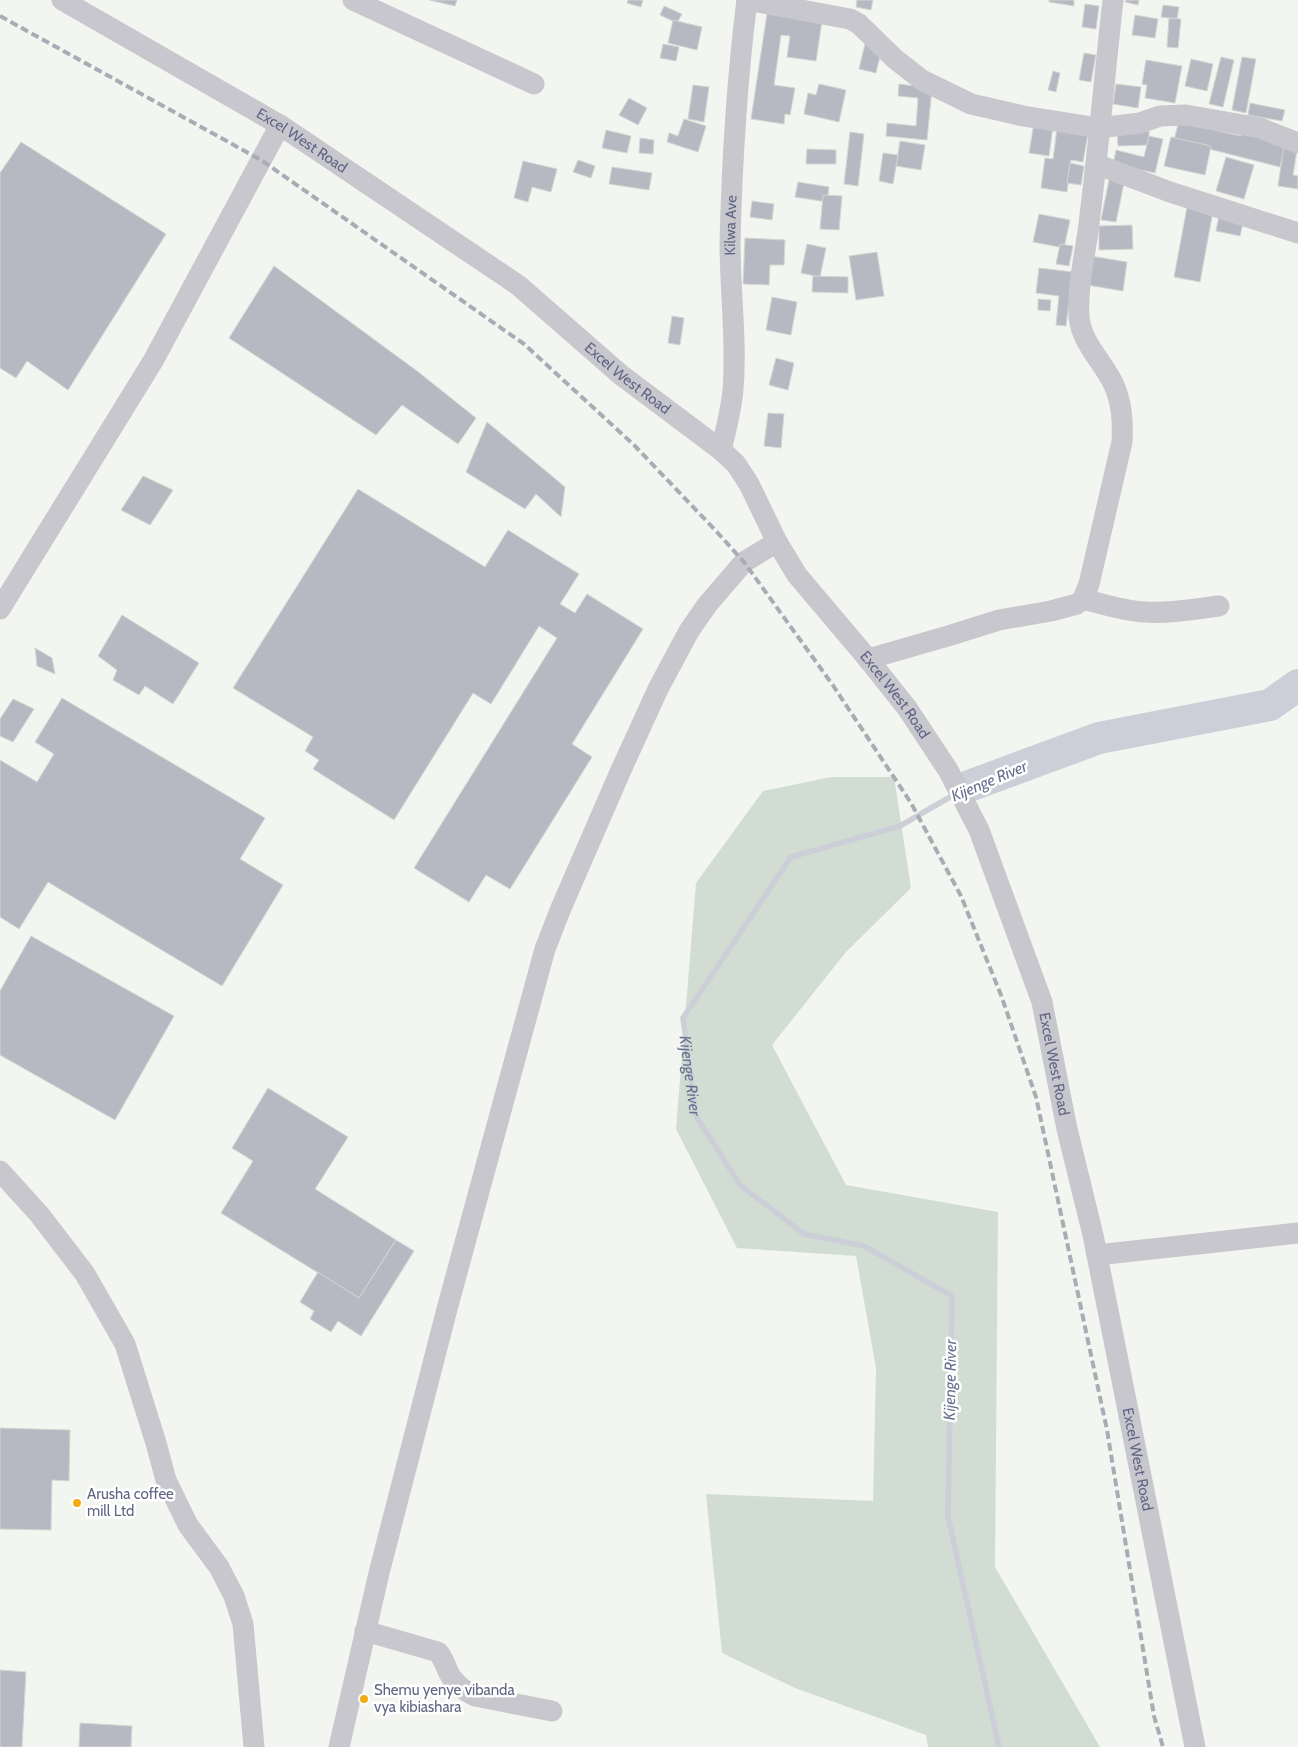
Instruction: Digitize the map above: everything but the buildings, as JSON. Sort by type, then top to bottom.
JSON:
[{"type":"street","name":"Excel West Road","points":[[62,0],[280,125],[518,286],[621,375],[721,450],[736,464],[749,484],[777,542],[797,575],[868,659],[906,708],[948,770],[980,830],[1042,1002],[1068,1129],[1097,1255],[1195,1747]]},
{"type":"street","points":[[353,0],[534,84]]},
{"type":"street","points":[[747,0],[850,19],[859,24],[922,80],[971,104],[1023,116],[1099,128],[1140,123],[1160,116],[1186,115],[1260,128],[1298,143]]},
{"type":"street","name":"Kilwa Ave","points":[[721,450],[730,417],[733,390],[734,344],[730,244],[738,73],[747,0]]},
{"type":"street","points":[[868,659],[999,620],[1051,611],[1078,604],[1083,599],[1089,584],[1122,442],[1123,420],[1120,400],[1113,382],[1089,347],[1082,333],[1079,316],[1081,283],[1096,164],[1113,0]]},
{"type":"street","points":[[0,609],[153,361],[280,125]]},
{"type":"street","points":[[1096,164],[1170,192],[1298,233]]},
{"type":"street","points":[[339,1747],[365,1631],[447,1309],[545,948],[560,908],[658,689],[689,631],[707,605],[744,562],[777,542]]},
{"type":"street","points":[[1083,599],[1118,608],[1145,612],[1172,612],[1219,606]]},
{"type":"street","points":[[0,1172],[40,1214],[85,1274],[125,1344],[166,1480],[188,1525],[219,1567],[234,1596],[243,1624],[254,1747]]},
{"type":"street","points":[[1097,1255],[1298,1233]]},
{"type":"street","points":[[365,1631],[438,1652],[443,1658],[452,1678],[464,1690],[475,1696],[552,1711]]},
{"type":"shaded area","points":[[831,777],[894,777],[911,888],[846,952],[772,1045],[846,1185],[998,1212],[995,1567],[1100,1747],[928,1747],[926,1735],[795,1688],[722,1653],[706,1494],[873,1501],[876,1368],[856,1256],[737,1248],[676,1129],[696,883],[763,791]]},
{"type":"waterway","name":"Kijenge River","points":[[969,786],[1099,738],[1270,705],[1298,685]]},
{"type":"waterway","name":"Kijenge River","points":[[969,786],[900,826],[791,857],[683,1018],[696,1116],[740,1185],[804,1234],[864,1246],[952,1296],[948,1517],[999,1747]]},
{"type":"railway","points":[[0,16],[261,160],[524,344],[634,445],[716,531],[744,562],[832,684],[911,803],[961,896],[1001,995],[1036,1097],[1107,1430],[1154,1716],[1163,1747]]},
{"type":"place","name":"Arusha coffee mill Ltd","points":[[77,1503]]},
{"type":"place","name":"Shemu yenye vibanda vya kibiashara","points":[[364,1699]]}]
